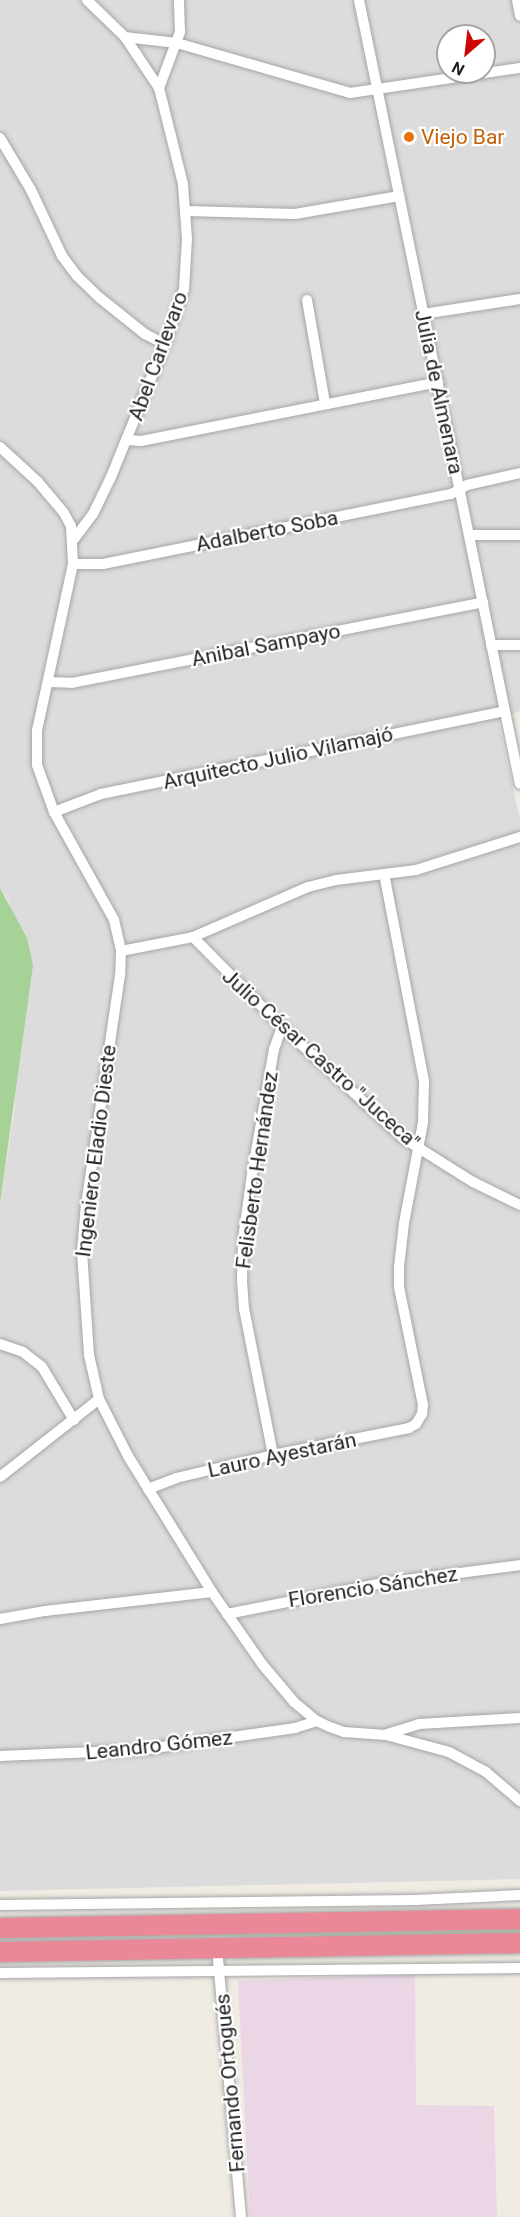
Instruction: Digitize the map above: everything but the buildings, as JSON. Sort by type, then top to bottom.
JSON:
[{"type":"highway","points":[[0,1928],[520,1919]]},
{"type":"highway","points":[[0,1952],[520,1943]]},
{"type":"street","name":"Abel Carlevaro","points":[[74,539],[93,514],[128,440],[184,290],[187,211],[159,88],[125,37],[87,0]]},
{"type":"street","points":[[159,88],[180,32],[179,0]]},
{"type":"street","name":"Julia de Almenara","points":[[358,0],[520,784]]},
{"type":"street","points":[[517,0],[520,16]]},
{"type":"street","points":[[125,37],[177,43],[350,93],[520,68]]},
{"type":"street","points":[[0,138],[31,190],[62,256],[77,276],[100,298],[145,334],[165,344]]},
{"type":"street","points":[[187,211],[295,214],[399,196]]},
{"type":"street","points":[[423,314],[520,298]]},
{"type":"street","points":[[307,300],[325,403]]},
{"type":"street","points":[[128,440],[141,441],[438,382]]},
{"type":"street","name":"Ingeniero Eladio Dieste","points":[[0,447],[55,501],[71,526],[74,539],[73,564],[36,752],[40,780],[54,813],[104,899],[114,920],[121,951],[120,975],[100,1099],[82,1252],[89,1355],[99,1399],[148,1489],[227,1614],[278,1684],[299,1707],[317,1720],[344,1732],[386,1735],[434,1746],[486,1772],[520,1801]]},
{"type":"street","name":"Adalberto Soba","points":[[73,564],[115,562],[450,494],[459,489],[520,473]]},
{"type":"street","points":[[469,535],[520,535]]},
{"type":"street","name":"Anibal Sampayo","points":[[48,682],[72,683],[483,602]]},
{"type":"street","points":[[491,645],[520,645]]},
{"type":"street","name":"Arquitecto Julio Vilamajó","points":[[54,813],[101,794],[504,711]]},
{"type":"street","points":[[121,951],[193,937],[308,887],[416,870],[520,837]]},
{"type":"street","points":[[384,874],[421,1060],[425,1100],[419,1150]]},
{"type":"street","name":"Julio César Castro \"Juceca\"","points":[[193,937],[282,1027],[419,1150],[472,1182],[520,1205]]},
{"type":"street","name":"Felisberto Hernández","points":[[273,1455],[244,1309],[242,1281],[243,1239],[257,1143],[274,1049],[282,1027]]},
{"type":"street","name":"Lauro Ayestarán","points":[[148,1489],[176,1478],[273,1455],[409,1428],[416,1424],[422,1414],[423,1406],[399,1287],[399,1267],[404,1223],[419,1150]]},
{"type":"street","points":[[0,1344],[23,1352],[42,1367],[74,1420]]},
{"type":"street","points":[[0,1477],[99,1399]]},
{"type":"street","name":"Florencio Sánchez","points":[[227,1614],[382,1583],[520,1565]]},
{"type":"street","points":[[0,1619],[45,1611],[213,1592]]},
{"type":"street","points":[[386,1735],[419,1724],[520,1718]]},
{"type":"street","name":"Leandro Gómez","points":[[0,1756],[141,1750],[295,1728],[317,1720]]},
{"type":"street","points":[[0,1905],[415,1900],[520,1895]]},
{"type":"street","name":"Fernando Ortogués","points":[[217,1948],[241,2217]]},
{"type":"street","points":[[0,1973],[520,1968]]},
{"type":"shaded area","points":[[0,0],[520,0],[520,711],[498,720],[520,819],[520,1879],[0,1891],[0,1204],[15,1106],[9,901],[0,888]]},
{"type":"shaded area","points":[[415,1974],[416,2105],[494,2106],[497,2217],[250,2217],[238,1981]]},
{"type":"green space","points":[[0,888],[27,938],[33,965],[0,1204]]},
{"type":"green space","points":[[0,1925],[520,1925],[520,1936],[0,1936]]},
{"type":"place","name":"Viejo Bar","points":[[409,137]]}]
